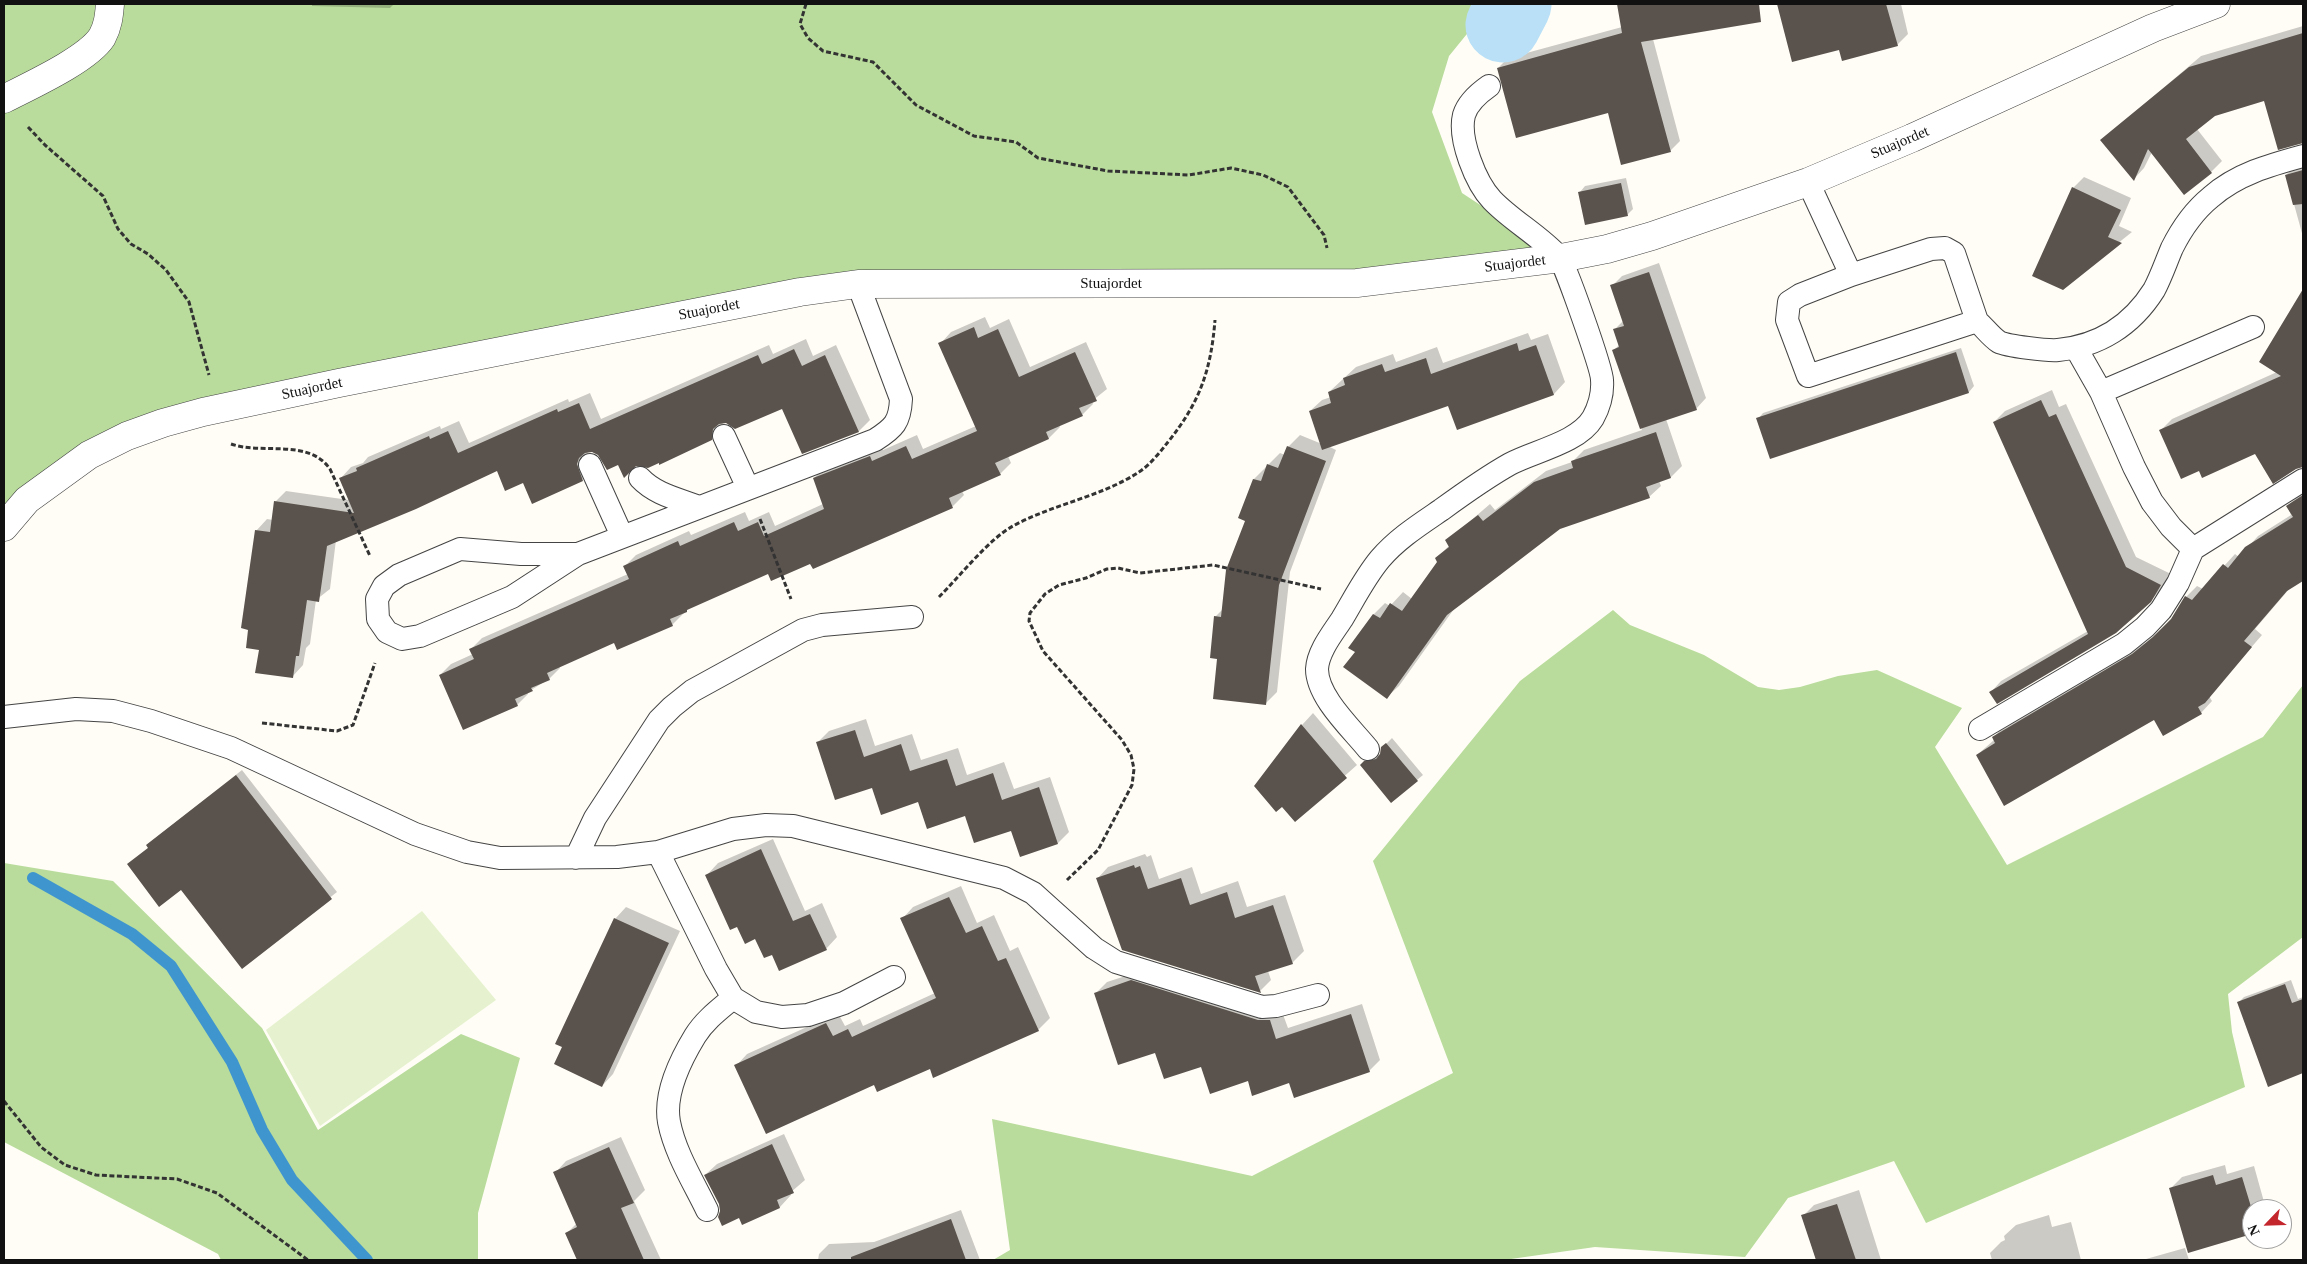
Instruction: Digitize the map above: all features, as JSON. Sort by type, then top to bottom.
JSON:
[{"type":"street","points":[[4,100],[73,62],[101,38],[109,21],[110,4]]},
{"type":"street","name":"Stuajordet","points":[[4,527],[27,500],[89,455],[127,436],[163,423],[211,410],[800,292],[858,284],[1356,284],[1561,258],[1607,249],[1652,236],[1808,182],[1912,138],[2146,31],[2216,4]]},
{"type":"lane","points":[[1368,749],[1326,698],[1320,684],[1317,668],[1323,649],[1378,561],[1396,542],[1488,477],[1512,463],[1558,444],[1577,433],[1592,420],[1599,404],[1602,379],[1561,258],[1492,200],[1477,177],[1467,153],[1464,116],[1472,101],[1489,86]]},
{"type":"lane","points":[[1977,321],[1808,376],[1787,320],[1789,302],[1800,295],[1851,275],[1931,248],[1945,248],[1954,254],[1977,321],[2000,342],[2049,350],[2076,348],[2097,341],[2121,328],[2137,312],[2154,290],[2177,240],[2190,220],[2210,197],[2240,177],[2264,166],[2303,156]]},
{"type":"lane","points":[[1808,182],[1851,275]]},
{"type":"lane","points":[[578,554],[521,554],[460,549],[400,575],[384,586],[377,599],[378,620],[387,632],[402,639],[420,636],[512,597],[578,554],[875,440],[890,430],[900,416],[901,399],[858,284]]},
{"type":"lane","points":[[2101,392],[2253,327]]},
{"type":"lane","points":[[2076,348],[2101,392],[2152,502],[2171,527],[2193,549]]},
{"type":"lane","points":[[724,436],[748,488]]},
{"type":"lane","points":[[590,465],[622,536]]},
{"type":"lane","points":[[640,478],[655,490],[700,506]]},
{"type":"lane","points":[[1980,729],[2124,644],[2145,627],[2161,610],[2178,583],[2193,549],[2303,480]]},
{"type":"lane","points":[[576,858],[600,810],[659,720],[672,706],[692,691],[803,630],[822,625],[912,617]]},
{"type":"lane","points":[[4,717],[76,709],[113,711],[151,721],[232,748],[415,834],[467,852],[500,858],[617,858],[658,852],[733,829],[766,825],[794,826],[1004,878],[1033,893],[1053,909],[1094,948],[1116,962],[1262,1007],[1276,1006],[1318,995]]},
{"type":"lane","points":[[658,852],[716,969],[733,998],[756,1012],[782,1017],[808,1015],[844,1002],[894,977]]},
{"type":"lane","points":[[707,1210],[680,1153],[669,1122],[669,1099],[679,1068],[696,1035],[714,1014],[733,998]]},
{"type":"path","points":[[806,4],[800,24],[808,38],[823,51],[873,62],[916,105],[974,136],[1016,142],[1038,158],[1108,171],[1189,175],[1231,168],[1263,175],[1288,187],[1324,235],[1334,284]]},
{"type":"path","points":[[24,123],[45,145],[103,196],[118,229],[131,244],[148,254],[166,270],[189,302],[211,410],[207,426],[213,434],[234,445],[303,452],[316,455],[324,461],[330,469],[384,586]]},
{"type":"path","points":[[912,617],[929,608],[997,536],[1013,525],[1119,482],[1140,471],[1161,451],[1185,421],[1202,388],[1212,352],[1217,284]]},
{"type":"path","points":[[748,488],[803,630]]},
{"type":"path","points":[[1061,887],[1098,850],[1132,785],[1134,769],[1131,755],[1122,740],[1043,651],[1035,637],[1029,621],[1030,613],[1045,594],[1059,585],[1086,578],[1106,569],[1118,568],[1140,573],[1212,565],[1356,597]]},
{"type":"path","points":[[232,748],[248,724],[256,723],[337,731],[353,725],[387,632]]},
{"type":"path","points":[[4,1101],[41,1147],[65,1165],[96,1175],[177,1179],[217,1192],[308,1260]]},
{"type":"green space","points":[[4,4],[1499,4],[1484,13],[1449,56],[1432,112],[1462,193],[1561,258],[1357,283],[858,284],[163,423],[4,527]]},
{"type":"green space","points":[[1613,610],[1630,625],[1704,655],[1758,687],[1779,690],[1800,687],[1838,676],[1877,670],[1962,708],[1935,747],[2007,865],[2263,737],[2303,685],[2303,937],[2228,994],[2232,1032],[2245,1087],[1926,1223],[1894,1161],[1788,1198],[1745,1257],[1595,1247],[1504,1260],[993,1260],[1010,1250],[992,1119],[1252,1176],[1453,1073],[1373,861],[1520,681]]},
{"type":"green space","points":[[4,863],[113,881],[262,1028],[318,1130],[461,1034],[520,1058],[478,1213],[478,1260],[221,1260],[218,1254],[4,1142]]},
{"type":"green space","points":[[422,911],[496,1000],[320,1126],[266,1030]]},
{"type":"building","points":[[1617,4],[1759,4],[1761,22],[1641,42],[1671,152],[1621,165],[1608,113],[1516,138],[1497,68],[1622,33]]},
{"type":"building","points":[[1777,4],[1886,4],[1898,46],[1842,61],[1839,50],[1792,62]]},
{"type":"building","points":[[2303,33],[2303,143],[2278,150],[2264,101],[2215,116],[2186,139],[2212,173],[2184,195],[2148,149],[2134,181],[2100,140],[2189,67]]},
{"type":"building","points":[[2303,170],[2303,204],[2293,205],[2285,175]]},
{"type":"building","points":[[1621,183],[1628,216],[1585,225],[1578,192]]},
{"type":"building","points":[[2072,187],[2121,210],[2108,237],[2122,243],[2063,290],[2032,276]]},
{"type":"building","points":[[1649,272],[1697,410],[1640,429],[1612,350],[1619,347],[1613,329],[1624,326],[1610,285]]},
{"type":"building","points":[[2303,289],[2303,467],[2296,469],[2273,484],[2255,454],[2202,478],[2199,471],[2181,479],[2159,430],[2281,376],[2259,362]]},
{"type":"building","points":[[974,327],[978,338],[998,329],[1019,377],[1075,352],[1097,401],[1079,408],[1083,416],[1046,432],[1049,439],[995,463],[1001,475],[949,498],[953,508],[813,569],[810,564],[771,581],[768,574],[670,619],[673,626],[617,650],[614,643],[547,673],[550,680],[531,688],[533,691],[515,699],[518,706],[463,730],[439,675],[474,659],[469,649],[629,579],[623,566],[678,541],[680,546],[734,522],[738,531],[758,522],[764,536],[824,509],[813,478],[870,456],[872,461],[906,446],[912,459],[977,431],[938,343]]},
{"type":"building","points":[[1517,343],[1519,351],[1536,345],[1554,395],[1457,430],[1448,406],[1322,450],[1309,411],[1331,403],[1328,392],[1345,385],[1343,378],[1382,364],[1385,372],[1426,358],[1431,374]]},
{"type":"building","points":[[794,349],[802,366],[825,355],[859,432],[802,454],[782,409],[735,429],[726,423],[719,424],[713,429],[712,440],[659,465],[659,463],[648,468],[636,466],[624,478],[618,465],[607,470],[598,455],[592,452],[585,453],[579,458],[577,464],[583,481],[532,504],[523,483],[505,491],[497,471],[416,509],[327,546],[319,602],[307,600],[299,656],[296,656],[293,678],[255,673],[259,650],[246,648],[248,630],[241,628],[255,530],[270,532],[274,501],[354,513],[339,478],[357,471],[356,468],[429,436],[430,439],[448,431],[458,453],[557,409],[558,412],[579,403],[590,429],[758,355],[762,364]]},
{"type":"building","points":[[1956,352],[1969,393],[1770,459],[1756,418]]},
{"type":"building","points":[[2041,400],[2049,417],[2056,414],[2126,567],[2161,585],[2151,602],[2116,633],[1997,704],[1989,692],[2088,634],[1993,422]]},
{"type":"building","points":[[1656,432],[1671,478],[1646,487],[1650,498],[1560,529],[1447,615],[1387,699],[1343,667],[1355,652],[1348,648],[1373,614],[1380,618],[1390,603],[1402,611],[1437,562],[1435,558],[1449,547],[1445,540],[1478,515],[1483,521],[1534,482],[1573,468],[1571,461]]},
{"type":"building","points":[[1287,446],[1326,461],[1279,585],[1266,705],[1213,699],[1217,659],[1210,658],[1214,616],[1221,617],[1226,570],[1245,521],[1238,518],[1253,479],[1261,481],[1267,464],[1278,468]]},
{"type":"building","points":[[2303,495],[2303,581],[2287,591],[2244,641],[2252,647],[2205,703],[2198,707],[2202,714],[2163,736],[2154,720],[2004,806],[1976,755],[1995,743],[1992,737],[2132,654],[2171,619],[2185,596],[2192,600],[2223,564],[2228,568],[2245,547],[2293,517],[2286,506]]},
{"type":"building","points":[[1301,724],[1347,778],[1295,822],[1282,807],[1276,812],[1254,786]]},
{"type":"building","points":[[855,730],[864,757],[901,744],[910,771],[947,759],[956,786],[993,773],[1002,800],[1039,787],[1058,844],[1020,857],[1011,831],[974,843],[965,816],[927,829],[918,802],[881,815],[872,788],[835,800],[816,742]]},
{"type":"building","points":[[1386,743],[1418,781],[1391,803],[1360,765],[1364,761],[1376,759],[1380,754],[1381,747]]},
{"type":"building","points":[[236,775],[332,899],[242,969],[181,890],[159,907],[127,864],[148,848],[146,845]]},
{"type":"building","points":[[761,849],[793,921],[810,914],[827,950],[779,971],[772,955],[764,958],[755,939],[745,944],[737,927],[730,930],[705,875]]},
{"type":"building","points":[[1134,865],[1135,868],[1140,866],[1148,889],[1181,878],[1190,905],[1227,892],[1235,918],[1273,905],[1293,964],[1255,976],[1261,993],[1122,950],[1096,878]]},
{"type":"building","points":[[949,897],[966,933],[982,926],[998,961],[1006,958],[1039,1031],[933,1078],[930,1069],[877,1092],[874,1085],[766,1134],[734,1065],[826,1023],[833,1036],[848,1029],[852,1037],[936,998],[900,918]]},
{"type":"building","points":[[614,918],[669,943],[602,1087],[554,1064],[562,1047],[555,1044]]},
{"type":"building","points":[[1131,980],[1258,1020],[1270,1020],[1276,1039],[1351,1014],[1370,1072],[1294,1098],[1289,1083],[1252,1096],[1248,1081],[1210,1094],[1201,1067],[1164,1079],[1155,1053],[1118,1065],[1094,993]]},
{"type":"building","points":[[2285,984],[2292,1003],[2303,999],[2303,1073],[2268,1087],[2237,1002]]},
{"type":"building","points":[[772,1144],[794,1193],[777,1200],[780,1208],[742,1225],[739,1218],[722,1226],[718,1217],[720,1211],[719,1204],[704,1175]]},
{"type":"building","points":[[609,1147],[634,1203],[621,1208],[644,1260],[577,1260],[565,1233],[577,1227],[553,1172]]},
{"type":"building","points":[[2213,1175],[2216,1185],[2242,1177],[2249,1199],[2242,1199],[2242,1237],[2188,1253],[2169,1188]]},
{"type":"building","points":[[1837,1204],[1856,1260],[1816,1260],[1801,1215]]},
{"type":"building","points":[[951,1219],[966,1260],[851,1260],[851,1257]]},
{"type":"waterway","points":[[1503,25],[1514,4]]},
{"type":"waterway","points":[[33,878],[132,934],[171,966],[232,1062],[262,1130],[292,1180],[367,1260]]}]
